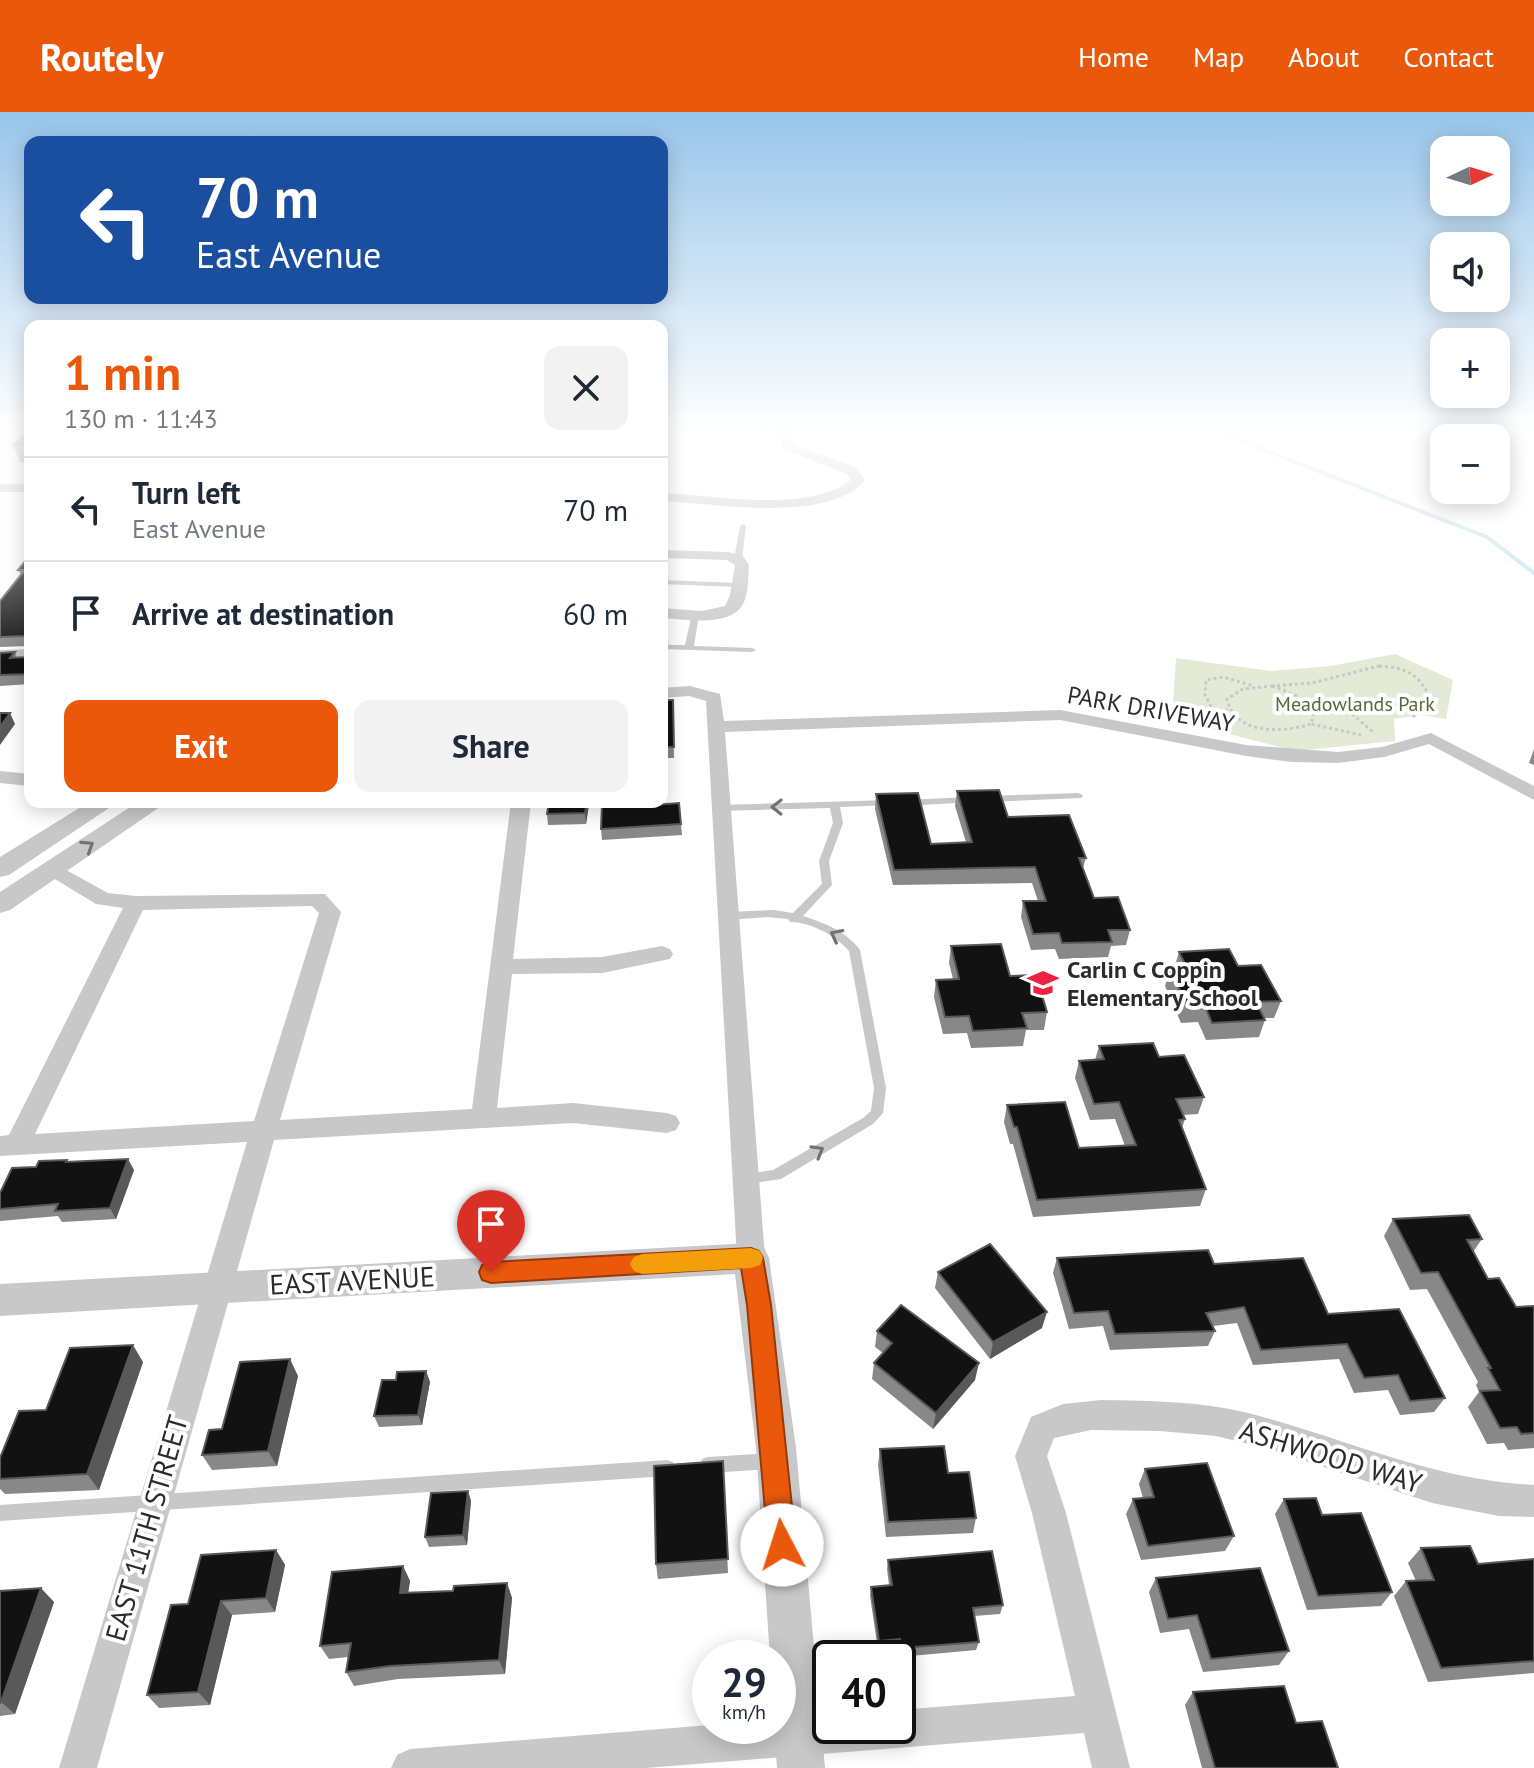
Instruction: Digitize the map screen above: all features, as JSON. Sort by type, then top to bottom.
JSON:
[{"type":"street","points":[[668,554],[728,556],[738,559],[742,565],[735,605],[728,612],[668,613]]},
{"type":"street","points":[[0,655],[24,654]]},
{"type":"street","points":[[668,693],[690,691],[714,698],[751,1258],[759,1305],[775,1461],[799,1753]]},
{"type":"street","name":"PARK DRIVEWAY","points":[[714,727],[1060,715],[1101,720],[1281,758],[1339,760],[1391,753],[1431,738],[1534,794]]},
{"type":"street","points":[[0,777],[24,779]]},
{"type":"street","points":[[0,869],[97,808]]},
{"type":"street","points":[[0,904],[146,808]]},
{"type":"street","points":[[483,1120],[520,808]]},
{"type":"street","points":[[9,1146],[136,903],[103,899],[50,870]]},
{"type":"street","name":"EAST 11TH STREET","points":[[78,1768],[216,1288],[330,912],[318,899],[136,903]]},
{"type":"street","points":[[499,966],[573,967],[636,962],[662,954]]},
{"type":"street","points":[[9,1146],[573,1113],[667,1123]]},
{"type":"street","name":"EAST AVENUE","points":[[0,1300],[751,1258]]},
{"type":"street","name":"ASHWOOD WAY","points":[[1111,1768],[1049,1513],[1031,1456],[1042,1428],[1067,1415],[1154,1415],[1218,1422],[1267,1433],[1422,1486],[1479,1497],[1534,1501]]},
{"type":"street","points":[[410,1768],[799,1753],[1098,1713]]},
{"type":"lane","points":[[738,559],[743,526]]},
{"type":"lane","points":[[668,582],[738,585]]},
{"type":"lane","points":[[689,648],[695,615]]},
{"type":"lane","points":[[668,647],[752,650]]},
{"type":"lane","points":[[720,808],[1078,796]]},
{"type":"lane","points":[[794,919],[827,885],[824,861],[838,823],[835,806]]},
{"type":"lane","points":[[728,916],[779,914],[840,935],[854,950],[881,1102],[877,1113],[868,1121],[804,1159],[776,1175],[747,1179]]},
{"type":"lane","points":[[0,1513],[775,1461]]},
{"type":"path","points":[[1314,713],[1360,704],[1405,706],[1416,704],[1429,695],[1419,677],[1390,667],[1366,666],[1314,683],[1256,687],[1231,694],[1227,699],[1229,710],[1238,719],[1266,729],[1291,731],[1311,724],[1361,735]]},
{"type":"path","points":[[1201,734],[1212,722],[1213,711],[1205,695],[1206,680],[1223,677],[1256,687]]},
{"type":"path","points":[[1273,686],[1297,696],[1314,713]]},
{"type":"path","points":[[1343,706],[1374,733]]},
{"type":"path","points":[[1405,706],[1415,717]]},
{"type":"path","points":[[1213,711],[1229,710]]},
{"type":"path","points":[[1311,724],[1314,713]]},
{"type":"green space","name":"Meadowlands Park","points":[[1395,654],[1453,680],[1446,719],[1421,715],[1394,719],[1395,741],[1295,751],[1172,719],[1176,658],[1271,671],[1330,666]]},
{"type":"building","points":[[24,571],[24,636],[0,637],[0,601]]},
{"type":"building","points":[[15,652],[10,658],[24,657],[24,674],[0,675],[0,653]]},
{"type":"building","points":[[668,700],[673,700],[674,747],[668,747]]},
{"type":"building","points":[[0,713],[10,713],[0,727]]},
{"type":"building","points":[[999,790],[1008,817],[1069,815],[1086,858],[1079,858],[1094,898],[1118,897],[1130,930],[1108,930],[1112,942],[1062,943],[1059,933],[1033,934],[1023,901],[1046,901],[1035,867],[894,870],[876,794],[918,793],[931,844],[972,842],[957,791]]},
{"type":"building","points":[[679,803],[681,824],[601,829],[602,808],[668,808],[668,804]]},
{"type":"building","points":[[548,808],[586,808],[585,813],[547,814]]},
{"type":"building","points":[[1001,944],[1010,976],[1036,975],[1047,1012],[1022,1013],[1027,1028],[973,1031],[969,1016],[945,1017],[936,980],[959,979],[951,946]]},
{"type":"building","points":[[1229,949],[1238,966],[1261,965],[1281,1001],[1256,1002],[1265,1020],[1212,1023],[1204,1004],[1187,1006],[1170,969],[1187,968],[1179,952]]},
{"type":"building","points":[[1153,1043],[1159,1057],[1184,1055],[1204,1097],[1176,1099],[1185,1119],[1179,1120],[1206,1189],[1037,1200],[1017,1127],[1014,1127],[1007,1105],[1065,1102],[1079,1148],[1136,1145],[1119,1102],[1094,1104],[1079,1061],[1104,1059],[1099,1046]]},
{"type":"building","points":[[128,1159],[110,1208],[55,1211],[58,1204],[0,1209],[0,1193],[12,1168],[36,1167],[39,1161]]},
{"type":"building","points":[[1469,1215],[1482,1239],[1467,1240],[1488,1279],[1499,1278],[1516,1307],[1534,1306],[1534,1433],[1521,1434],[1517,1427],[1500,1428],[1480,1391],[1500,1390],[1488,1368],[1491,1368],[1438,1272],[1421,1273],[1393,1219]]},
{"type":"building","points":[[990,1244],[1047,1312],[993,1342],[938,1272]]},
{"type":"building","points":[[1208,1250],[1214,1264],[1303,1258],[1328,1314],[1399,1309],[1445,1398],[1410,1401],[1398,1375],[1364,1378],[1347,1344],[1261,1350],[1244,1307],[1206,1313],[1215,1331],[1115,1334],[1108,1311],[1074,1313],[1057,1258]]},
{"type":"building","points":[[901,1305],[979,1363],[936,1413],[874,1363],[892,1343],[877,1331]]},
{"type":"building","points":[[133,1345],[87,1474],[0,1479],[0,1458],[19,1411],[46,1410],[70,1348]]},
{"type":"building","points":[[290,1359],[268,1451],[202,1455],[209,1430],[222,1429],[240,1362]]},
{"type":"building","points":[[426,1371],[418,1415],[374,1416],[382,1380],[396,1380],[397,1372]]},
{"type":"building","points":[[944,1446],[948,1473],[969,1472],[976,1518],[888,1522],[880,1449]]},
{"type":"building","points":[[723,1461],[728,1559],[656,1564],[654,1466]]},
{"type":"building","points":[[1207,1463],[1234,1536],[1148,1546],[1133,1499],[1154,1497],[1145,1469]]},
{"type":"building","points":[[468,1491],[463,1535],[425,1537],[431,1493]]},
{"type":"building","points":[[1316,1498],[1322,1515],[1361,1513],[1392,1592],[1318,1596],[1284,1499]]},
{"type":"building","points":[[1470,1546],[1478,1564],[1534,1559],[1534,1661],[1441,1668],[1406,1581],[1434,1580],[1421,1548]]},
{"type":"building","points":[[276,1550],[266,1598],[221,1601],[198,1692],[147,1695],[171,1605],[188,1604],[201,1555]]},
{"type":"building","points":[[992,1551],[1003,1605],[973,1608],[979,1642],[916,1647],[916,1640],[879,1640],[871,1587],[892,1585],[888,1560]]},
{"type":"building","points":[[403,1566],[400,1593],[453,1591],[454,1586],[507,1583],[499,1660],[390,1666],[346,1672],[351,1643],[320,1646],[332,1572]]},
{"type":"building","points":[[1260,1568],[1289,1651],[1211,1659],[1197,1615],[1168,1619],[1156,1578]]},
{"type":"building","points":[[41,1588],[1,1702],[0,1703],[0,1591]]},
{"type":"building","points":[[1284,1686],[1296,1723],[1322,1721],[1338,1768],[1215,1768],[1193,1692]]},
{"type":"waterway","points":[[1406,505],[1487,537],[1534,573]]},
{"type":"slow traffic","points":[[642,1264],[751,1258]]},
{"type":"place","name":"Carlin C Coppin Elementary School","points":[[1043,983]]},
{"type":"route","points":[[491,1272],[751,1258],[759,1305],[782,1545]]}]
